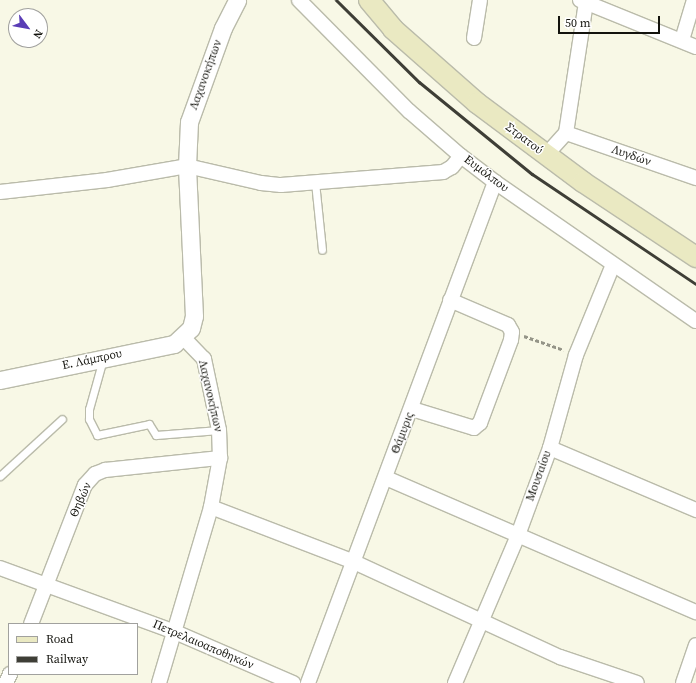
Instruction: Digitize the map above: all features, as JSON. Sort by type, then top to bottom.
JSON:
[{"type":"main road","name":"Στρατού","points":[[369,0],[393,29],[477,103],[546,155],[696,257]]},
{"type":"street","name":"Λαχανοκήπων","points":[[159,683],[176,632],[211,507],[220,458],[219,430],[204,359],[184,338],[191,328],[194,316],[187,166],[189,122],[220,34],[237,0]]},
{"type":"street","name":"Ευμόλπου","points":[[299,0],[409,111],[461,156],[495,182],[696,321]]},
{"type":"street","points":[[474,38],[480,0]]},
{"type":"street","points":[[682,40],[694,0]]},
{"type":"street","points":[[546,155],[566,133],[583,1],[682,40],[696,47]]},
{"type":"street","name":"Λυγδών","points":[[566,133],[696,178]]},
{"type":"street","points":[[0,192],[107,180],[187,166],[261,183],[281,185],[443,172],[452,167],[461,156]]},
{"type":"street","name":"Θάμυρις","points":[[308,683],[352,562],[412,409],[450,300],[495,182]]},
{"type":"street","name":"Μουσαίου","points":[[455,683],[518,535],[550,448],[576,354],[614,265]]},
{"type":"street","points":[[412,409],[474,428],[480,423],[512,332],[508,325],[450,300]]},
{"type":"street","name":"Ε. Λάμπρου","points":[[0,380],[174,344],[184,338]]},
{"type":"street","points":[[550,448],[696,510]]},
{"type":"street","name":"Θηβών","points":[[31,623],[48,585],[85,485],[95,474],[105,470],[220,458]]},
{"type":"street","points":[[386,478],[696,612]]},
{"type":"street","points":[[211,507],[352,562],[560,657],[637,683]]},
{"type":"street","name":"Πετρελαιοαποθηκών","points":[[0,568],[176,632],[293,683]]},
{"type":"street","points":[[683,683],[696,645]]},
{"type":"lane","points":[[315,182],[322,250]]},
{"type":"lane","points":[[103,358],[89,409],[90,419],[97,435],[149,424],[156,435],[219,430]]},
{"type":"lane","points":[[0,476],[62,419]]},
{"type":"path","points":[[512,332],[576,354]]},
{"type":"railway","points":[[336,0],[419,82],[532,174],[696,284]]}]
